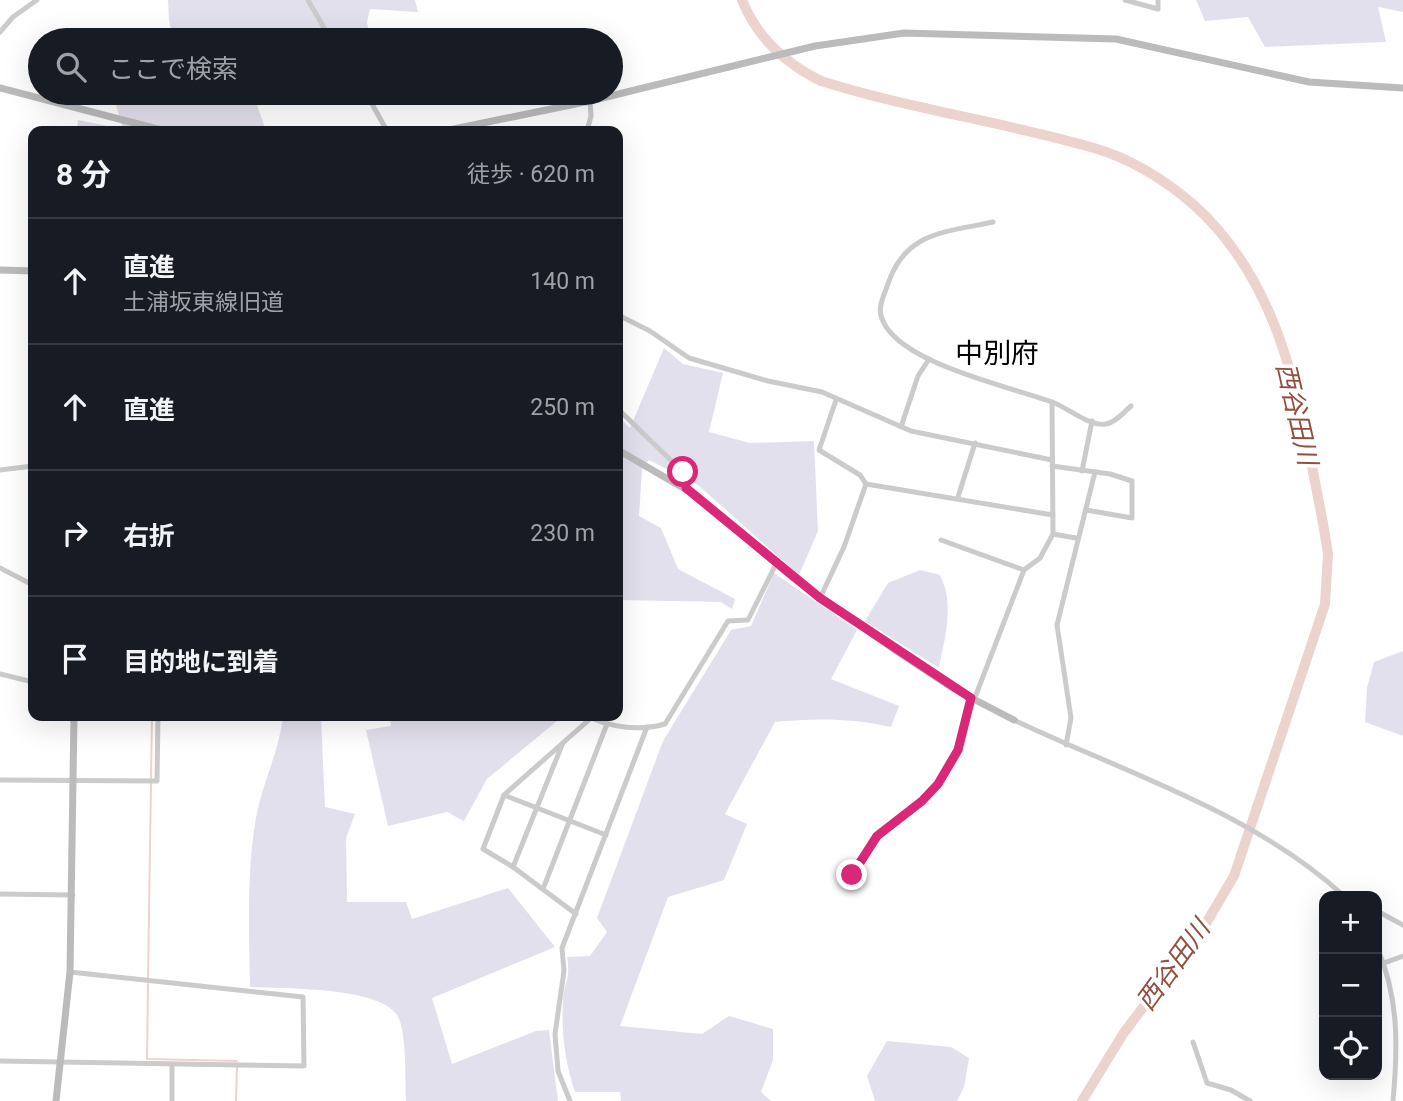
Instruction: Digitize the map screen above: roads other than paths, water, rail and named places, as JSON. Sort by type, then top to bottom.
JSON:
[{"type":"street","points":[[0,32],[13,17],[37,0]]},
{"type":"street","points":[[308,0],[324,28]]},
{"type":"street","points":[[1129,0],[1158,9],[1158,0]]},
{"type":"street","points":[[623,93],[789,52],[860,37],[904,33],[1090,37],[1169,49],[1308,82],[1403,88]]},
{"type":"street","points":[[0,88],[28,95]]},
{"type":"street","points":[[65,105],[146,126]]},
{"type":"street","points":[[373,105],[384,126]]},
{"type":"street","points":[[468,126],[571,105]]},
{"type":"street","points":[[589,126],[592,116],[591,105]]},
{"type":"street","points":[[993,222],[925,237],[908,249],[894,269],[880,307],[881,318],[901,341],[929,359],[1011,391],[1052,401],[1092,421],[1107,424],[1131,406]]},
{"type":"street","points":[[0,270],[28,271]]},
{"type":"street","points":[[623,318],[650,331],[689,358],[768,381],[822,392],[836,400],[864,408],[901,427],[1132,481],[1132,518],[1086,510]]},
{"type":"street","points":[[901,427],[918,376],[929,359]]},
{"type":"street","points":[[836,400],[819,450],[860,475],[866,484],[958,497],[1053,515]]},
{"type":"street","points":[[847,883],[877,836],[922,801],[938,784],[958,750],[972,699],[1024,570],[1040,558],[1053,534],[1052,401]]},
{"type":"street","points":[[623,414],[683,472],[686,488]]},
{"type":"street","points":[[1082,471],[1092,421]]},
{"type":"street","points":[[958,497],[975,443]]},
{"type":"street","points":[[623,453],[686,488],[820,598],[972,699],[1066,745],[1151,780],[1243,827],[1300,862],[1338,891]]},
{"type":"street","points":[[0,470],[28,467]]},
{"type":"street","points":[[1066,745],[1071,718],[1057,625],[1071,572],[1076,538],[1095,472]]},
{"type":"street","points":[[820,598],[844,547],[866,484]]},
{"type":"street","points":[[1053,534],[1076,538]]},
{"type":"street","points":[[941,540],[1024,570]]},
{"type":"street","points":[[599,721],[647,727],[668,721],[728,621],[748,620],[776,564]]},
{"type":"street","points":[[0,568],[28,582]]},
{"type":"street","points":[[0,674],[28,681]]},
{"type":"street","points":[[56,1101],[70,972],[74,895],[74,721]]},
{"type":"street","points":[[0,780],[157,781],[158,721]]},
{"type":"street","points":[[576,914],[513,867],[482,849],[504,795],[588,721]]},
{"type":"street","points":[[543,889],[607,724]]},
{"type":"street","points":[[570,1101],[558,1071],[555,1020],[564,971],[562,948],[647,727]]},
{"type":"street","points":[[513,867],[563,742]]},
{"type":"street","points":[[504,795],[606,835]]},
{"type":"street","points":[[0,894],[74,895]]},
{"type":"street","points":[[1382,914],[1403,925]]},
{"type":"street","points":[[1380,954],[1397,1019],[1393,1101]]},
{"type":"street","points":[[1384,963],[1403,956]]},
{"type":"street","points":[[0,1061],[304,1066],[303,997],[70,972]]},
{"type":"street","points":[[1193,1042],[1207,1083],[1231,1090],[1250,1101]]},
{"type":"street","points":[[172,1063],[172,1101]]},
{"type":"waterway","name":"西谷田川","points":[[742,0],[764,38],[784,57],[821,81],[889,100],[1094,148],[1135,164],[1160,179],[1194,205],[1225,237],[1249,273],[1269,311],[1284,352],[1306,436],[1323,523],[1328,554],[1325,604],[1234,876],[1205,925],[1123,1034],[1082,1101]]},
{"type":"waterway","points":[[151,779],[152,721]]},
{"type":"waterway","points":[[148,978],[151,784]]},
{"type":"waterway","points":[[148,984],[147,1059],[237,1061]]},
{"type":"waterway","points":[[236,1101],[237,1067]]},
{"type":"district","name":"中別府","points":[[997,353]]}]
